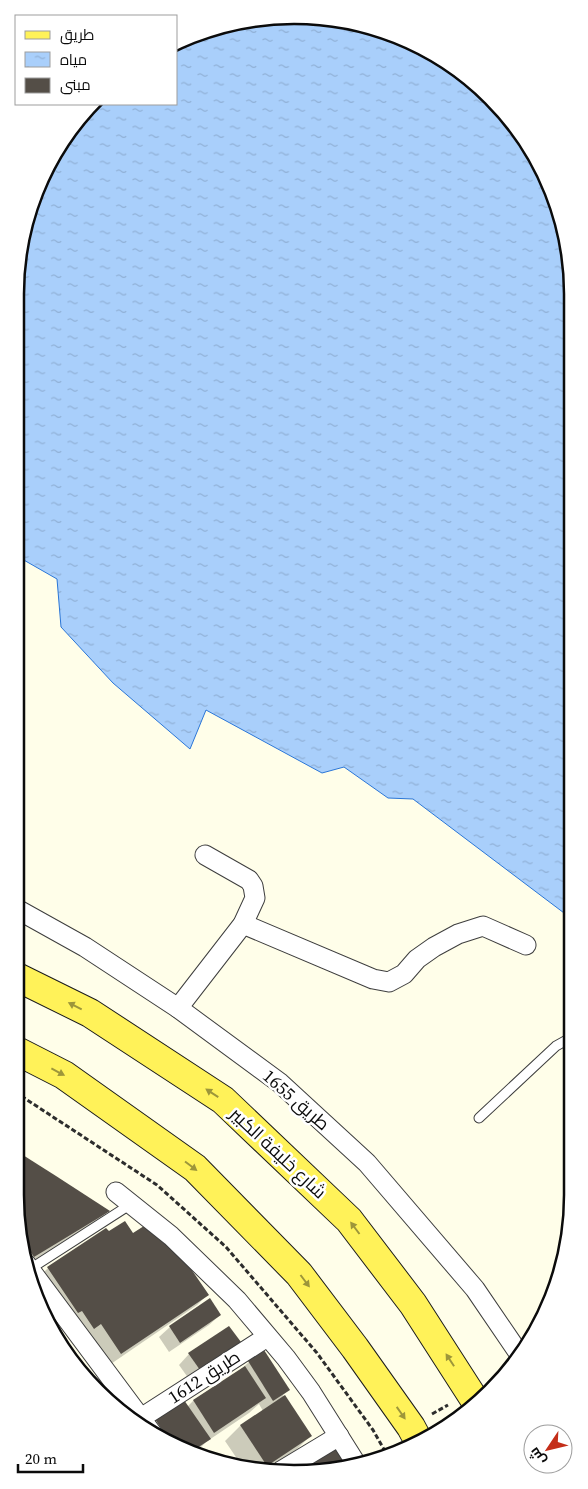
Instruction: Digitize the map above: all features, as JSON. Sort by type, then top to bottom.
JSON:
[{"type":"main road","name":"شارع خليفة الكبير","points":[[24,980],[90,1013],[223,1100],[349,1220],[414,1304],[473,1396]]},
{"type":"main road","points":[[24,1055],[64,1075],[196,1168],[300,1274],[355,1348],[414,1434]]},
{"type":"street","points":[[178,1008],[243,924],[254,898],[253,886],[249,880],[205,855]]},
{"type":"street","name":"طريق 1655","points":[[24,913],[85,947],[178,1008],[280,1083],[367,1163],[475,1289],[516,1349]]},
{"type":"street","points":[[243,924],[373,979],[388,982],[404,974],[417,959],[434,947],[458,934],[483,926],[526,945]]},
{"type":"street","points":[[116,1192],[171,1236],[237,1300],[306,1385],[353,1459]]},
{"type":"street","points":[[41,1291],[51,1309],[135,1413]]},
{"type":"street","name":"طريق 1612","points":[[150,1424],[267,1337]]},
{"type":"street","points":[[292,1465],[339,1436]]},
{"type":"lane","points":[[480,1118],[564,1041]]},
{"type":"lane","points":[[33,1263],[131,1204]]},
{"type":"path","points":[[414,1434],[473,1396]]},
{"type":"water","points":[[312,24],[364,33],[414,52],[459,80],[497,116],[528,159],[550,207],[562,259],[564,276],[564,913],[413,799],[388,798],[344,767],[322,773],[206,710],[190,749],[113,683],[61,627],[57,579],[24,560],[24,276],[33,224],[44,191],[60,159],[80,129],[101,105],[178,105],[178,50],[207,38],[259,26]]},
{"type":"building","points":[[24,1156],[110,1211],[34,1257],[29,1248],[24,1213]]},
{"type":"building","points":[[125,1221],[133,1233],[144,1226],[172,1250],[189,1266],[209,1295],[121,1354],[101,1324],[94,1329],[82,1311],[78,1313],[47,1267],[106,1228],[109,1231]]},
{"type":"building","points":[[210,1298],[221,1315],[180,1343],[169,1326]]},
{"type":"building","points":[[229,1326],[241,1342],[200,1370],[188,1353]]},
{"type":"building","points":[[264,1350],[290,1390],[273,1401],[248,1361]]},
{"type":"building","points":[[245,1366],[266,1398],[214,1433],[193,1400]]},
{"type":"building","points":[[285,1395],[312,1436],[270,1464],[266,1464],[240,1425]]},
{"type":"building","points":[[184,1400],[211,1439],[198,1448],[163,1431],[155,1419]]},
{"type":"building","points":[[337,1446],[344,1461],[329,1463],[309,1465]]}]
